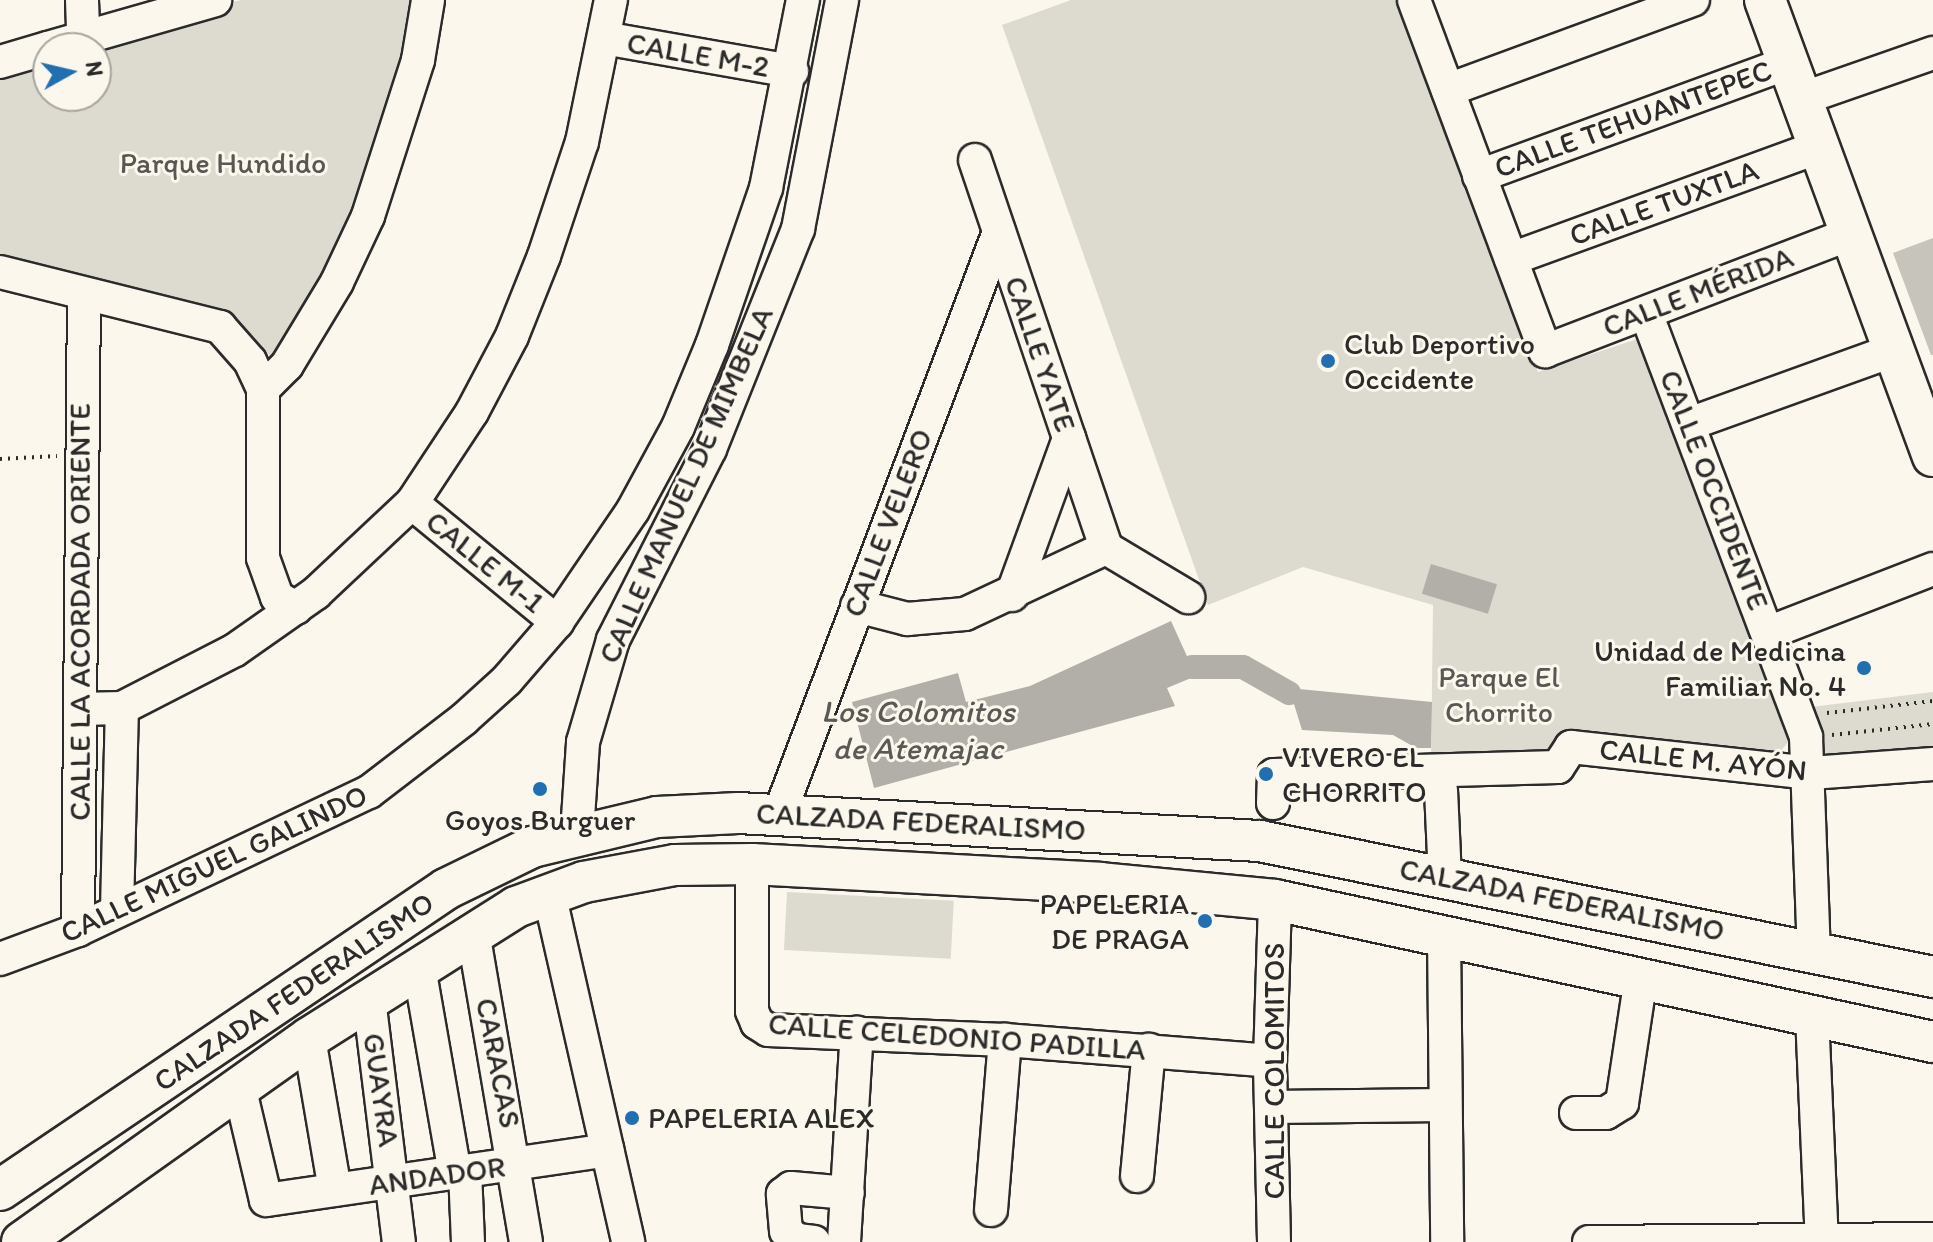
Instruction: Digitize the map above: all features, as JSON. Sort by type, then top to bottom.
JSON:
[{"type":"main road","points":[[1773,3],[1794,81],[1933,456]]},
{"type":"main road","name":"CALZADA FEDERALISMO","points":[[0,1190],[446,889],[504,858],[577,833],[671,816],[779,815],[1232,838],[1310,848],[1933,977]]},
{"type":"main road","name":"CALZADA FEDERALISMO","points":[[22,1242],[239,1086],[473,932],[549,893],[644,869],[752,864],[1099,883],[1275,900],[1444,934],[1933,1042]]},
{"type":"street","points":[[82,0],[83,32]]},
{"type":"street","points":[[104,32],[215,0]]},
{"type":"street","points":[[263,389],[287,365],[337,282],[368,216],[418,60],[428,0]]},
{"type":"street","points":[[80,709],[122,708],[235,650],[296,608],[412,503],[472,412],[512,336],[582,142],[611,0]]},
{"type":"street","name":"CALLE MANUEL DE MIMBELA","points":[[557,622],[621,528],[678,427],[740,269],[766,188],[792,71],[803,0]]},
{"type":"street","name":"CALLE MANUEL DE MIMBELA","points":[[577,833],[576,787],[593,699],[613,640],[710,449],[798,229],[842,0]]},
{"type":"street","points":[[1448,90],[1693,0]]},
{"type":"street","points":[[1418,1],[1511,259]]},
{"type":"street","name":"CALLE M-2","points":[[604,38],[792,71]]},
{"type":"street","points":[[0,62],[32,53]]},
{"type":"street","name":"CALLE TEHUANTEPEC","points":[[1479,176],[1794,81],[1933,53]]},
{"type":"street","name":"CALLE TUXTLA","points":[[1511,259],[1818,147]]},
{"type":"street","name":"CALLE YATE","points":[[975,160],[1106,548]]},
{"type":"street","name":"CALLE VELERO","points":[[779,815],[999,232]]},
{"type":"street","name":"CALLE MÉRIDA","points":[[1511,259],[1545,351],[1850,234]]},
{"type":"street","points":[[0,272],[220,327],[250,361],[263,389],[263,558],[277,597],[296,608]]},
{"type":"street","name":"CALLE LA ACORDADA ORIENTE","points":[[78,930],[79,455],[84,294]]},
{"type":"street","name":"CALLE OCCIDENTE","points":[[1646,313],[1803,727],[1811,773],[1814,951]]},
{"type":"street","points":[[1689,424],[1894,350]]},
{"type":"street","points":[[1012,595],[1069,438]]},
{"type":"street","points":[[642,494],[648,518],[676,514]]},
{"type":"street","name":"CALLE M-1","points":[[412,503],[557,622]]},
{"type":"street","points":[[621,528],[645,528],[654,557]]},
{"type":"street","points":[[857,606],[907,619],[951,616],[1012,595],[1106,548],[1188,597]]},
{"type":"street","points":[[1768,633],[1933,569]]},
{"type":"street","name":"CALLE MIGUEL GALINDO","points":[[0,959],[78,930],[369,792],[422,754],[507,680],[557,622]]},
{"type":"street","name":"CALLE LA ACORDADA ORIENTE","points":[[117,910],[122,708]]},
{"type":"street","name":"CALLE M. AYÓN","points":[[1273,803],[1274,775],[1558,767],[1571,747],[1811,773],[1933,764]]},
{"type":"street","points":[[1441,790],[1445,877]]},
{"type":"street","name":"CALLE CELEDONIO PADILLA","points":[[752,864],[752,1011],[757,1023],[768,1030],[1005,1040],[1270,1061]]},
{"type":"street","points":[[549,893],[628,1242]]},
{"type":"street","name":"CALLE COLOMITOS","points":[[1274,1242],[1270,1061],[1275,900]]},
{"type":"street","name":"CARACAS","points":[[473,932],[517,1164],[526,1242]]},
{"type":"street","points":[[1444,934],[1447,1242]]},
{"type":"street","points":[[419,967],[460,1172],[468,1242]]},
{"type":"street","points":[[1576,1113],[1606,1113],[1622,1103],[1641,978]]},
{"type":"street","name":"GUAYRA","points":[[369,999],[399,1242]]},
{"type":"street","points":[[1812,1015],[1821,1224]]},
{"type":"street","points":[[844,1242],[857,1032]]},
{"type":"street","points":[[309,1038],[335,1190]]},
{"type":"street","points":[[991,1210],[1005,1040]]},
{"type":"street","points":[[1137,1176],[1149,1050]]},
{"type":"street","name":"ANDADOR","points":[[239,1086],[266,1200],[607,1150]]},
{"type":"street","points":[[1271,1107],[1444,1105]]},
{"type":"street","points":[[814,1242],[797,1240],[786,1231],[783,1194],[791,1188],[848,1193]]},
{"type":"street","points":[[1599,1241],[1933,1239]]},
{"type":"path","points":[[0,459],[79,455]]},
{"type":"path","points":[[1803,727],[1933,701]]},
{"type":"path","points":[[1803,727],[1933,724]]},
{"type":"green space","name":"Parque Hundido","points":[[241,0],[421,0],[346,238],[272,357],[197,304],[0,255],[0,70],[32,61],[32,112],[112,112],[112,42],[175,17]]},
{"type":"green space","name":"Club Deportivo Occidente","points":[[1071,0],[1403,0],[1538,372],[1640,338],[1789,741],[1778,754],[1568,730],[1548,760],[1431,765],[1433,605],[1303,567],[1208,605],[1002,25]]},
{"type":"green space","points":[[1933,692],[1933,748],[1826,756],[1811,707]]},
{"type":"green space","points":[[787,892],[954,901],[951,959],[784,950]]},
{"type":"water","points":[[1431,564],[1497,584],[1488,614],[1422,594]]},
{"type":"water","name":"Los Colomitos de Atemajac","points":[[1171,621],[1196,676],[1167,688],[1175,706],[874,788],[852,702],[958,673],[966,702],[1030,686]]},
{"type":"water","points":[[1289,688],[1432,702],[1431,748],[1416,748],[1393,735],[1302,730]]},
{"type":"building","points":[[1933,238],[1933,355],[1931,355],[1893,253]]},
{"type":"waterway","points":[[1192,667],[1243,667],[1289,693]]},
{"type":"place","name":"Club Deportivo Occidente","points":[[1328,361]]},
{"type":"place","name":"Unidad de Medicina Familiar No. 4","points":[[1864,668]]},
{"type":"place","name":"VIVERO EL CHORRITO","points":[[1266,774]]},
{"type":"place","name":"Goyos Burguer","points":[[540,789]]},
{"type":"place","name":"PAPELERIA DE PRAGA","points":[[1205,921]]},
{"type":"place","name":"PAPELERIA ALEX","points":[[632,1118]]},
{"type":"park label","name":"Parque El Chorrito","points":[[1499,694]]}]
